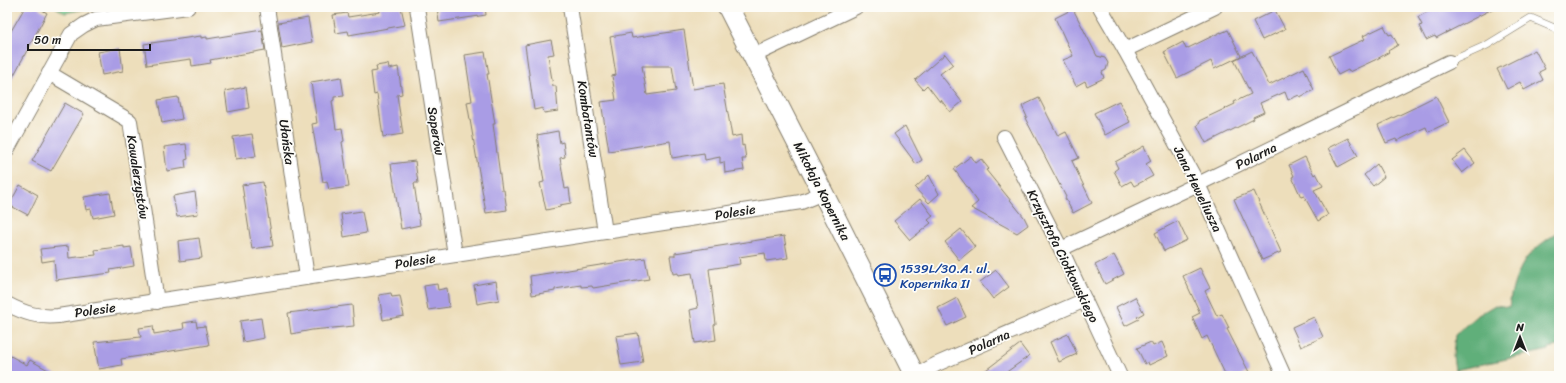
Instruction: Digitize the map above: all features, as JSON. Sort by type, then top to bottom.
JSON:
[{"type":"street","points":[[7,150],[48,73],[71,34],[96,19],[188,7]]},
{"type":"street","name":"Ułańska","points":[[267,7],[307,277]]},
{"type":"street","name":"Saperów","points":[[417,7],[455,255]]},
{"type":"street","name":"Kombatantów","points":[[570,7],[605,232]]},
{"type":"street","name":"Mikołaja Kopernika","points":[[728,7],[824,193],[915,376]]},
{"type":"street","points":[[753,56],[856,7]]},
{"type":"street","name":"Jana Heweliusza","points":[[1100,7],[1198,184],[1284,376]]},
{"type":"street","points":[[1125,50],[1215,7]]},
{"type":"street","name":"Polarna","points":[[1061,249],[1449,62]]},
{"type":"street","name":"Kawalerzystów","points":[[48,73],[130,121],[157,302]]},
{"type":"street","name":"Krzysztofa Ciołkowskiego","points":[[1004,137],[1061,249],[1120,376]]},
{"type":"street","name":"Polesie","points":[[7,304],[28,313],[48,317],[157,302],[307,277],[801,202],[824,193]]},
{"type":"street","name":"Polarna","points":[[915,376],[937,364],[1085,300]]},
{"type":"lane","points":[[1449,62],[1487,45],[1531,18],[1559,30]]},
{"type":"green space","points":[[55,7],[85,7],[85,9],[65,13]]},
{"type":"green space","points":[[1559,231],[1559,346],[1549,348],[1549,350],[1455,370],[1453,356],[1455,335],[1475,317],[1495,305],[1509,307],[1511,294],[1525,260],[1536,248]]},
{"type":"building","points":[[25,7],[37,7],[47,13],[7,88],[7,38]]},
{"type":"building","points":[[379,7],[401,7],[405,25],[349,35],[348,31],[336,33],[333,15],[347,13],[348,17],[380,12]]},
{"type":"building","points":[[437,7],[485,7],[486,15],[439,22]]},
{"type":"building","points":[[1436,7],[1496,7],[1436,38],[1435,36],[1426,40],[1419,26],[1422,25],[1418,17]]},
{"type":"building","points":[[1073,9],[1097,56],[1105,58],[1108,63],[1106,70],[1102,72],[1104,78],[1087,86],[1085,81],[1076,86],[1063,60],[1073,56],[1055,18]]},
{"type":"building","points":[[1275,10],[1285,29],[1262,40],[1253,21]]},
{"type":"building","points":[[308,18],[312,42],[282,48],[278,23]]},
{"type":"building","points":[[1384,26],[1389,35],[1392,34],[1398,45],[1377,59],[1349,72],[1348,70],[1338,75],[1329,56],[1365,39],[1363,36]]},
{"type":"building","points":[[262,30],[265,50],[210,60],[211,63],[192,66],[191,59],[147,65],[144,44],[201,36],[201,38],[207,37],[207,39]]},
{"type":"building","points":[[684,30],[693,89],[723,84],[732,137],[741,135],[742,146],[744,145],[746,159],[742,159],[744,170],[725,173],[724,162],[720,163],[720,157],[705,160],[704,153],[672,158],[670,141],[609,151],[601,102],[616,100],[612,76],[616,75],[610,37],[631,33],[632,38]],"holes":[[[642,66],[672,66],[676,91],[647,95]]]},
{"type":"building","points":[[1228,30],[1241,56],[1214,69],[1211,61],[1177,78],[1164,52],[1183,42],[1186,49]]},
{"type":"building","points":[[551,40],[554,54],[548,55],[553,86],[556,86],[558,111],[544,113],[543,108],[534,110],[525,45]]},
{"type":"building","points":[[120,48],[123,71],[102,75],[98,52]]},
{"type":"building","points":[[1535,50],[1545,69],[1539,72],[1543,80],[1524,90],[1520,82],[1507,89],[1497,69]]},
{"type":"building","points":[[1252,51],[1269,85],[1304,68],[1314,90],[1300,97],[1299,95],[1288,100],[1285,92],[1260,103],[1264,112],[1253,117],[1254,119],[1206,143],[1197,125],[1200,123],[1199,121],[1235,104],[1234,102],[1251,94],[1234,60]]},
{"type":"building","points":[[485,52],[489,74],[487,74],[495,124],[493,124],[502,190],[504,190],[507,210],[486,213],[467,102],[472,101],[465,55]]},
{"type":"building","points":[[945,54],[953,64],[940,74],[962,102],[950,112],[927,85],[923,89],[915,80]]},
{"type":"building","points":[[388,64],[389,69],[398,67],[402,94],[397,95],[403,134],[383,137],[377,94],[374,95],[371,72],[377,71],[376,66]]},
{"type":"building","points":[[341,77],[344,96],[334,97],[334,100],[332,101],[336,129],[342,128],[344,141],[342,142],[349,187],[329,190],[327,181],[323,182],[312,124],[317,123],[311,82]]},
{"type":"building","points":[[246,87],[249,108],[228,112],[225,91]]},
{"type":"building","points":[[1436,96],[1449,122],[1428,132],[1426,127],[1397,141],[1396,139],[1386,143],[1378,125]]},
{"type":"building","points":[[178,97],[182,119],[162,123],[158,100]]},
{"type":"building","points":[[1039,98],[1058,136],[1066,132],[1079,158],[1072,161],[1092,203],[1073,213],[1025,118],[1027,117],[1022,106]]},
{"type":"building","points":[[1119,101],[1130,122],[1105,135],[1094,113]]},
{"type":"building","points":[[65,103],[84,114],[51,171],[32,161]]},
{"type":"building","points":[[905,126],[922,160],[916,164],[894,134]]},
{"type":"building","points":[[558,131],[560,143],[563,142],[565,157],[560,158],[565,189],[569,188],[571,203],[546,210],[540,183],[544,182],[537,135]]},
{"type":"building","points":[[252,134],[256,156],[236,159],[233,137]]},
{"type":"building","points":[[1348,138],[1358,156],[1338,167],[1328,148]]},
{"type":"building","points":[[186,144],[188,159],[185,160],[186,168],[167,171],[164,147]]},
{"type":"building","points":[[1144,146],[1151,161],[1146,164],[1153,176],[1134,186],[1131,181],[1122,186],[1114,171],[1118,168],[1115,162]]},
{"type":"building","points":[[1465,150],[1475,163],[1462,173],[1452,160]]},
{"type":"building","points":[[971,156],[976,163],[981,159],[989,169],[986,170],[1024,217],[1028,225],[1017,233],[971,208],[978,202],[954,169]]},
{"type":"building","points":[[1305,157],[1314,175],[1316,173],[1323,186],[1314,190],[1328,215],[1318,221],[1304,196],[1301,197],[1292,177],[1294,176],[1289,165]]},
{"type":"building","points":[[415,161],[418,183],[414,183],[420,225],[401,229],[391,164]]},
{"type":"building","points":[[1377,164],[1384,177],[1373,186],[1364,175]]},
{"type":"building","points":[[929,175],[939,194],[929,203],[915,188]]},
{"type":"building","points":[[263,182],[273,246],[252,249],[242,185]]},
{"type":"building","points":[[20,185],[38,195],[28,215],[9,205]]},
{"type":"building","points":[[1254,191],[1281,252],[1262,260],[1234,199]]},
{"type":"building","points":[[195,192],[198,214],[177,217],[173,196]]},
{"type":"building","points":[[110,193],[114,214],[93,218],[91,209],[86,210],[84,197]]},
{"type":"building","points":[[920,199],[933,216],[928,220],[931,223],[910,240],[894,221]]},
{"type":"building","points":[[362,211],[366,233],[344,237],[341,214]]},
{"type":"building","points":[[1178,221],[1187,240],[1164,251],[1155,233]]},
{"type":"building","points":[[961,229],[975,247],[959,260],[945,242]]},
{"type":"building","points":[[784,236],[788,258],[766,261],[765,253],[739,257],[740,264],[709,269],[716,324],[714,325],[716,340],[695,343],[690,310],[698,308],[692,273],[678,275],[678,273],[673,274],[670,256],[675,256],[675,253]]},
{"type":"building","points":[[199,238],[202,258],[180,261],[178,241]]},
{"type":"building","points":[[68,246],[69,258],[96,255],[95,250],[124,246],[124,248],[131,247],[134,266],[110,270],[111,273],[56,280],[54,260],[42,262],[40,249]]},
{"type":"building","points":[[1114,255],[1124,274],[1105,284],[1095,265]]},
{"type":"building","points":[[645,258],[649,279],[593,288],[592,286],[581,287],[581,285],[555,289],[555,291],[532,295],[530,276]]},
{"type":"building","points":[[1200,268],[1210,288],[1205,291],[1217,316],[1222,314],[1229,328],[1227,329],[1249,372],[1239,376],[1226,376],[1207,336],[1202,339],[1192,317],[1200,313],[1183,276]]},
{"type":"building","points":[[996,270],[1009,287],[993,299],[980,282]]},
{"type":"building","points":[[496,281],[499,300],[477,304],[474,285]]},
{"type":"building","points":[[437,284],[438,290],[447,288],[449,307],[428,310],[424,286]]},
{"type":"building","points":[[391,293],[392,297],[400,296],[404,316],[383,320],[379,295]]},
{"type":"building","points":[[1135,297],[1144,313],[1137,317],[1139,319],[1125,326],[1116,307]]},
{"type":"building","points":[[957,298],[966,317],[947,326],[938,308]]},
{"type":"building","points":[[352,305],[354,326],[312,330],[291,334],[288,313]]},
{"type":"building","points":[[1314,317],[1323,337],[1301,347],[1292,327]]},
{"type":"building","points":[[261,318],[264,338],[243,342],[240,321]]},
{"type":"building","points":[[196,321],[197,327],[205,326],[209,345],[121,359],[122,365],[99,369],[94,342],[141,337],[139,328],[153,326],[154,334],[184,329],[183,323]]},
{"type":"building","points":[[638,333],[643,362],[621,365],[616,336]]},
{"type":"building","points":[[1068,334],[1077,354],[1059,362],[1050,342]]},
{"type":"building","points":[[1151,342],[1153,346],[1162,342],[1168,356],[1149,365],[1148,362],[1145,364],[1137,348]]},
{"type":"building","points":[[1020,344],[1029,356],[1001,376],[978,376]]},
{"type":"building","points":[[7,354],[27,365],[30,360],[59,376],[7,376]]},
{"type":"place","name":"1539L/30.A. ul. Kopernika II","points":[[885,275]]}]
